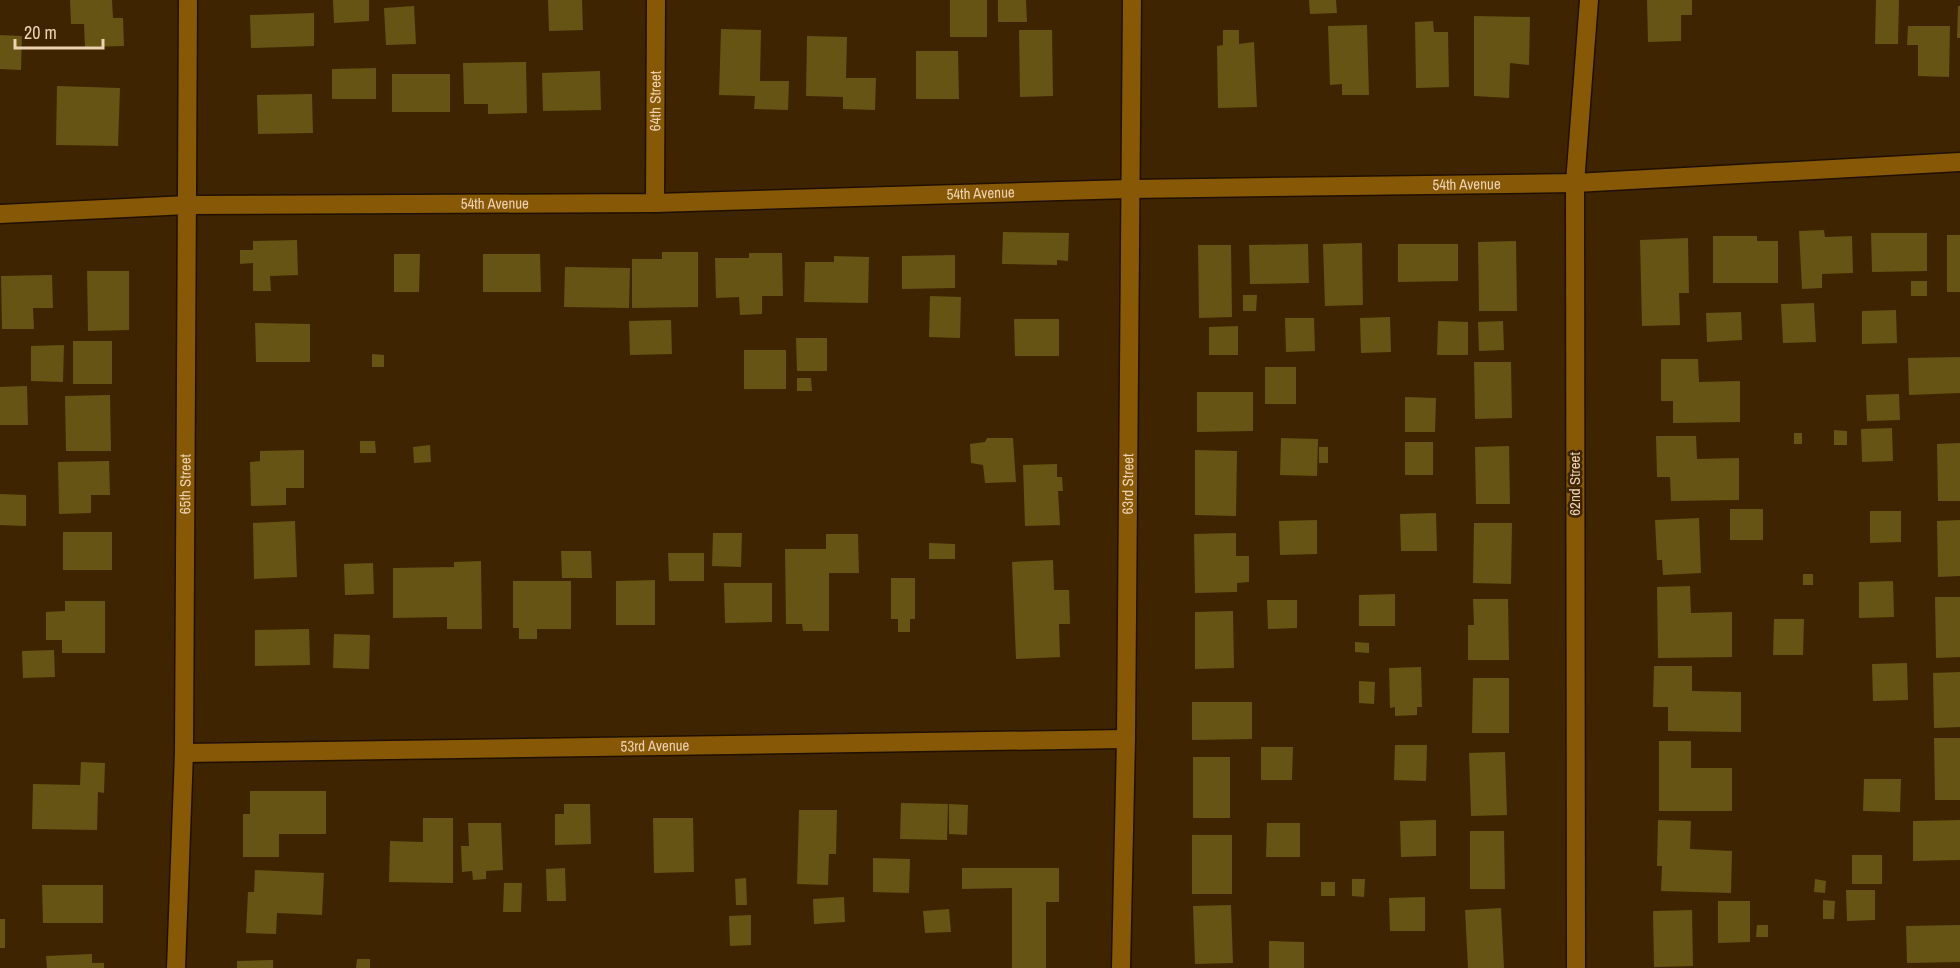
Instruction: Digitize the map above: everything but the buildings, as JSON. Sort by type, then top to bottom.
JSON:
[{"type":"street","name":"65th Street","points":[[176,968],[184,753],[188,0]]},
{"type":"street","name":"64th Street","points":[[655,203],[656,0]]},
{"type":"street","name":"63rd Street","points":[[1121,968],[1126,739],[1132,0]]},
{"type":"street","name":"62nd Street","points":[[1576,968],[1575,183],[1589,0]]},
{"type":"street","name":"54th Avenue","points":[[0,214],[188,205],[655,203],[1129,189],[1575,183],[1960,162]]},
{"type":"street","name":"53rd Avenue","points":[[184,753],[1126,739]]}]
